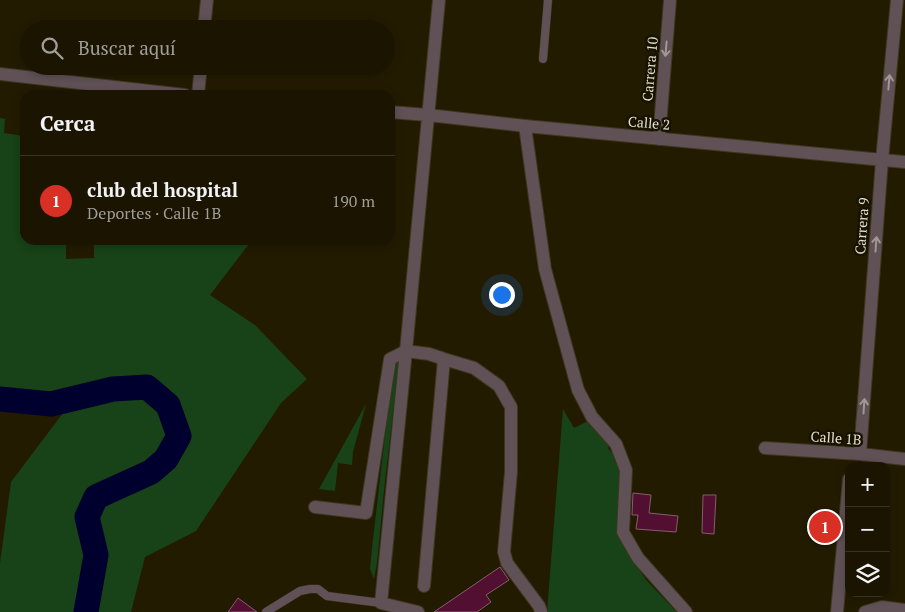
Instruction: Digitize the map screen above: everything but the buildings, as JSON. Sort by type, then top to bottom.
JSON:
[{"type":"street","points":[[205,20],[207,0]]},
{"type":"street","points":[[418,612],[395,609],[381,603],[439,0]]},
{"type":"street","name":"Carrera 10","points":[[659,139],[670,0]]},
{"type":"street","name":"Carrera 9","points":[[854,458],[896,0]]},
{"type":"street","points":[[0,74],[141,90]]},
{"type":"street","points":[[198,90],[199,75]]},
{"type":"street","name":"Calle 2","points":[[395,112],[905,162]]},
{"type":"street","points":[[526,126],[545,269],[578,390],[592,417],[616,444],[626,470],[623,532],[638,558],[686,612]]},
{"type":"street","points":[[315,506],[366,513],[390,359],[406,350],[428,354],[474,368],[499,386],[511,407],[511,472],[504,552],[507,562],[539,606],[541,612]]},
{"type":"street","points":[[424,586],[444,360]]},
{"type":"street","name":"Calle 1B","points":[[765,448],[854,458],[905,459]]},
{"type":"street","points":[[837,612],[846,507]]},
{"type":"street","points":[[865,612],[882,607],[905,610]]},
{"type":"lane","points":[[543,59],[548,0]]},
{"type":"lane","points":[[266,612],[300,592],[310,589],[318,589],[327,596],[381,603]]},
{"type":"green space","points":[[0,118],[5,119],[4,133],[20,135],[20,245],[66,245],[66,259],[94,258],[94,245],[248,245],[210,295],[255,325],[307,379],[281,403],[196,531],[145,557],[131,612],[0,612],[0,563],[11,482],[63,413],[38,409],[0,409]]},
{"type":"green space","points":[[400,353],[374,579],[370,569],[372,548],[394,357]]},
{"type":"green space","points":[[366,404],[353,452],[352,465],[338,463],[335,491],[319,489]]},
{"type":"green space","points":[[563,409],[574,428],[588,421],[610,445],[608,448],[622,468],[631,556],[646,580],[677,612],[547,612]]},
{"type":"water","points":[[817,512],[834,513],[832,541],[817,541]]},
{"type":"waterway","points":[[0,399],[51,404],[113,389],[147,387],[168,405],[179,436],[166,459],[151,472],[96,497],[87,517],[96,555],[86,612]]},
{"type":"place","name":"club del hospital","points":[[825,527]]}]
